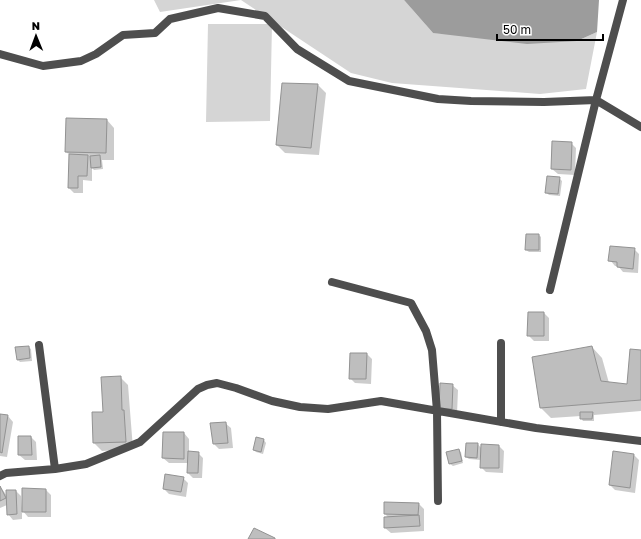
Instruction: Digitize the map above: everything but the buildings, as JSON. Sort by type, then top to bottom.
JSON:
[{"type":"street","points":[[550,290],[596,100],[623,0]]},
{"type":"street","points":[[0,54],[43,66],[81,61],[96,54],[123,35],[155,33],[170,19],[218,8],[265,16],[297,49],[349,81],[438,99],[544,102],[596,100],[641,127]]},
{"type":"street","points":[[332,282],[411,303],[430,342],[437,411],[438,501]]},
{"type":"street","points":[[501,343],[501,422]]},
{"type":"street","points":[[39,345],[55,469]]},
{"type":"street","points":[[2,472],[55,469],[86,464],[140,442],[198,389],[217,383],[272,401],[300,407],[328,409],[381,401],[536,428],[641,440]]},
{"type":"shaded area","points":[[154,0],[241,0],[160,12]]},
{"type":"shaded area","points":[[241,0],[404,0],[433,33],[577,41],[597,32],[586,89],[540,94],[392,83],[351,73]]},
{"type":"shaded area","points":[[404,0],[599,0],[597,32],[577,41],[527,44],[433,33]]},
{"type":"shaded area","points":[[208,24],[272,24],[270,121],[206,122]]}]
